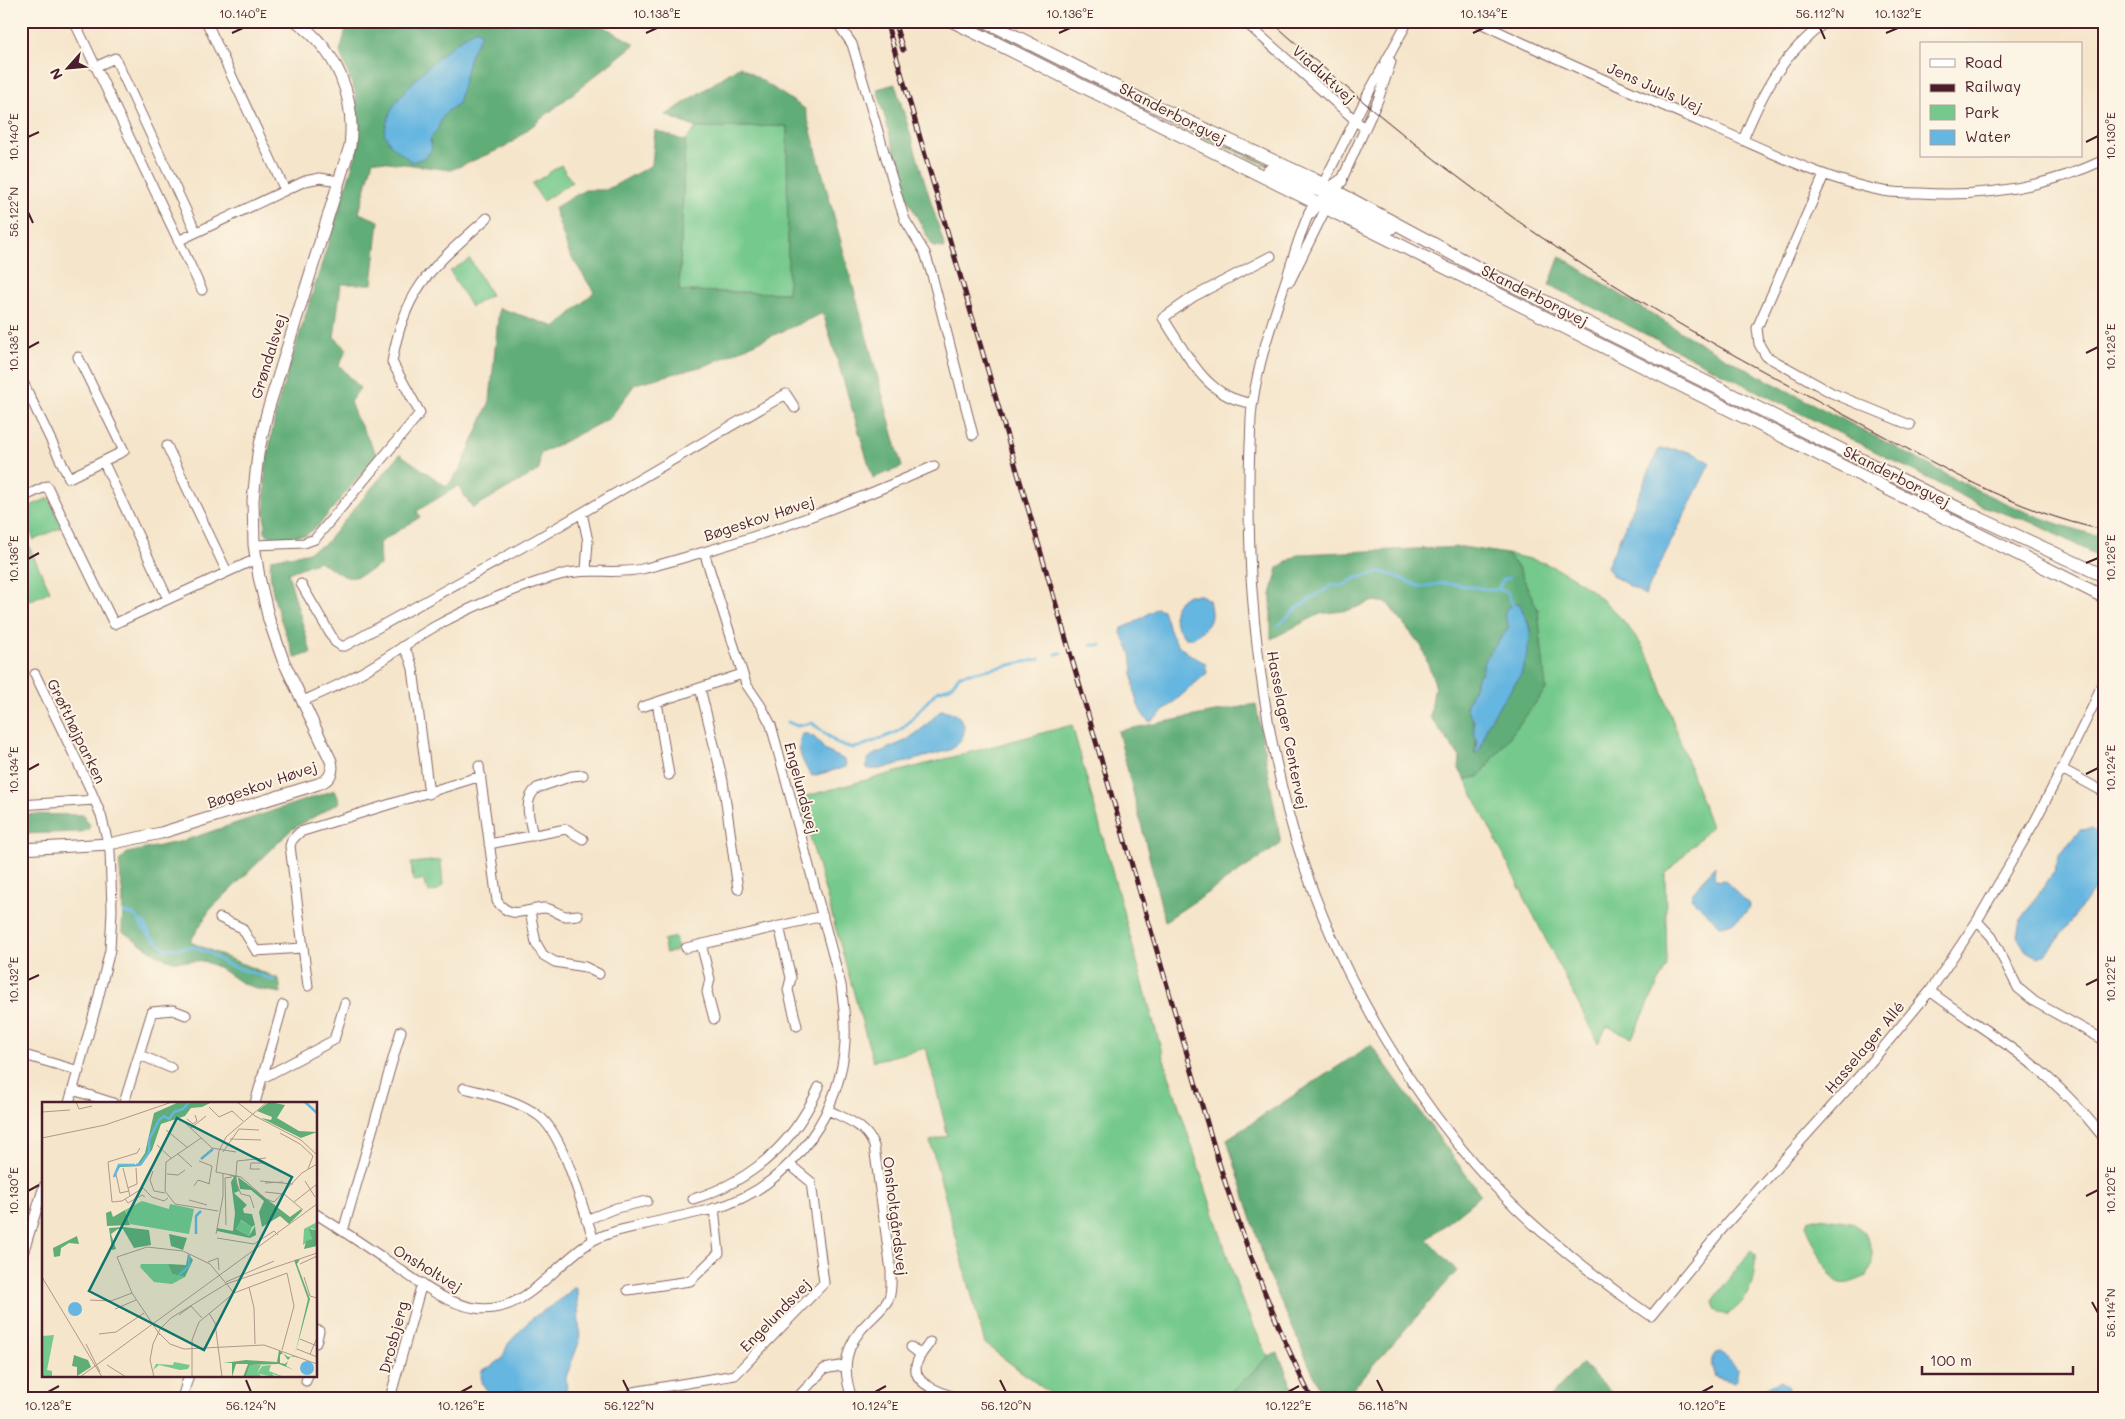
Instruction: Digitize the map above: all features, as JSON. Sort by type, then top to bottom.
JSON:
[{"type":"main road","name":"Skanderborgvej","points":[[952,21],[1216,153],[1325,196],[1454,254],[1959,508],[2104,576]]},
{"type":"main road","name":"Skanderborgvej","points":[[985,21],[1144,101],[2104,597]]},
{"type":"street","points":[[74,21],[202,290]]},
{"type":"street","points":[[206,21],[285,190]]},
{"type":"street","name":"Grøndalsvej","points":[[296,21],[311,33],[330,54],[342,78],[349,100],[352,123],[350,139],[339,181],[262,432],[254,492],[254,545],[269,620],[284,660],[303,701]]},
{"type":"street","points":[[836,21],[852,44],[905,220],[925,253],[930,268],[973,435]]},
{"type":"street","name":"Viaduktvej","points":[[1244,21],[1364,128]]},
{"type":"street","points":[[1325,196],[1355,120],[1408,21]]},
{"type":"street","name":"Jens Juuls Vej","points":[[1476,21],[1824,175],[1884,191],[1940,194],[1992,192],[2040,183],[2104,160]]},
{"type":"street","points":[[1743,140],[1758,104],[1775,75],[1795,47],[1826,21]]},
{"type":"street","points":[[1325,196],[1378,100],[1396,46]]},
{"type":"street","points":[[95,67],[115,58],[196,232]]},
{"type":"street","points":[[1824,175],[1757,328],[1759,344],[1766,356],[1832,393],[1910,424]]},
{"type":"street","points":[[178,241],[313,178],[339,181]]},
{"type":"street","name":"Hasselager Centervej","points":[[1281,293],[1291,280],[1325,196]]},
{"type":"street","name":"Hasselager Centervej","points":[[1325,196],[1281,293],[1264,344],[1252,403],[1248,485],[1254,622],[1264,697],[1288,814],[1305,870],[1327,925],[1351,977],[1405,1071],[1441,1122],[1477,1166],[1540,1230],[1595,1276],[1651,1316]]},
{"type":"street","points":[[254,545],[304,542],[314,539],[420,413],[392,362],[402,321],[420,283],[433,268],[487,218]]},
{"type":"street","points":[[1252,403],[1230,398],[1204,380],[1163,318],[1193,297],[1271,256]]},
{"type":"street","points":[[21,378],[70,478],[124,451],[78,357]]},
{"type":"street","points":[[302,584],[335,642],[338,645],[345,646],[582,513],[786,394],[795,408]]},
{"type":"street","points":[[167,446],[227,572]]},
{"type":"street","points":[[103,461],[168,599]]},
{"type":"street","name":"Bøgeskov Høvej","points":[[21,849],[109,844],[161,833],[318,784],[328,779],[332,769],[332,761],[303,701],[358,675],[435,626],[484,604],[561,574],[586,570],[621,572],[642,569],[704,552],[797,522],[872,493],[934,466]]},
{"type":"street","points":[[21,498],[47,486],[114,624],[256,559]]},
{"type":"street","points":[[582,513],[588,541],[586,570]]},
{"type":"street","name":"Engelundsvej","points":[[553,1271],[594,1240],[618,1230],[714,1208],[740,1198],[774,1178],[807,1143],[828,1110],[844,1054],[845,1024],[840,985],[823,916],[770,725],[762,706],[746,684],[742,674],[704,552]]},
{"type":"street","points":[[403,646],[413,669],[429,794]]},
{"type":"street","name":"Grøfthøjparken","points":[[34,674],[95,800],[109,844],[112,910],[110,950],[69,1102]]},
{"type":"street","points":[[642,707],[742,674]]},
{"type":"street","name":"Hasselager Allé","points":[[1651,1316],[1728,1222],[1862,1073],[1930,991],[1977,920],[2062,769],[2104,679]]},
{"type":"street","points":[[700,688],[723,781],[738,889]]},
{"type":"street","name":"Hasselager Allé","points":[[2093,706],[2104,689]]},
{"type":"street","points":[[657,702],[669,776]]},
{"type":"street","points":[[479,766],[497,901],[505,910],[510,912],[546,908],[565,916],[578,915]]},
{"type":"street","points":[[2062,769],[2104,792]]},
{"type":"street","points":[[533,836],[528,801],[532,792],[537,788],[572,776],[583,775]]},
{"type":"street","points":[[308,986],[290,846],[292,840],[300,832],[429,794],[481,776]]},
{"type":"street","name":"Grøfthøjparken","points":[[21,805],[95,800]]},
{"type":"street","points":[[489,844],[566,829],[583,838]]},
{"type":"street","points":[[530,911],[536,943],[543,955],[554,962],[585,967],[599,974]]},
{"type":"street","points":[[686,948],[823,916]]},
{"type":"street","points":[[220,918],[242,928],[256,951],[302,948]]},
{"type":"street","points":[[1977,920],[1992,937],[2018,988],[2034,1002],[2104,1040]]},
{"type":"street","points":[[779,926],[791,978],[788,990],[798,1026]]},
{"type":"street","points":[[701,944],[710,979],[708,992],[714,1019]]},
{"type":"street","points":[[1930,991],[2016,1052],[2059,1088],[2104,1138]]},
{"type":"street","points":[[261,1079],[334,1040],[345,1003]]},
{"type":"street","points":[[255,1102],[283,1005]]},
{"type":"street","points":[[124,1102],[152,1012],[173,1010],[186,1016]]},
{"type":"street","points":[[343,1231],[400,1031]]},
{"type":"street","points":[[21,1054],[79,1071]]},
{"type":"street","points":[[140,1055],[171,1068]]},
{"type":"street","points":[[693,1199],[722,1188],[751,1172],[787,1141],[805,1116],[819,1087]]},
{"type":"street","points":[[464,1088],[520,1106],[539,1116],[545,1122],[557,1139],[594,1240]]},
{"type":"street","points":[[73,1090],[109,1102]]},
{"type":"street","name":"Onsholtgårdsvej","points":[[828,1110],[858,1124],[870,1137],[874,1146],[891,1271],[892,1284],[889,1298],[883,1308],[858,1332],[851,1345],[845,1365],[846,1383],[852,1398]]},
{"type":"street","points":[[805,1116],[819,1125]]},
{"type":"street","name":"Engelundsvej","points":[[633,1392],[650,1394],[735,1375],[824,1283],[811,1182],[789,1164]]},
{"type":"street","points":[[21,1260],[25,1232],[42,1191]]},
{"type":"street","points":[[586,1220],[616,1208],[647,1201]]},
{"type":"street","points":[[628,1290],[690,1281],[719,1253],[714,1208]]},
{"type":"street","name":"Onsholtvej","points":[[318,1215],[422,1284],[455,1302],[475,1308],[491,1308],[510,1304],[524,1298],[553,1271]]},
{"type":"street","name":"Drosbjerg","points":[[390,1398],[422,1284]]},
{"type":"street","points":[[930,1342],[916,1366],[919,1378],[922,1383],[957,1398]]},
{"type":"street","points":[[911,1347],[921,1355]]},
{"type":"street","points":[[797,1398],[824,1369],[845,1365]]},
{"type":"street","points":[[182,1398],[189,1376]]},
{"type":"green space","points":[[348,21],[594,21],[635,44],[507,146],[451,170],[373,160],[359,213],[379,221],[372,284],[341,284],[334,337],[347,349],[339,365],[360,388],[350,402],[377,455],[318,526],[306,535],[273,538],[265,533],[265,472],[277,406],[356,155],[359,123],[355,92],[340,52]]},
{"type":"green space","points":[[965,21],[974,21],[1152,111],[1294,177],[1156,116]]},
{"type":"green space","points":[[740,66],[805,109],[902,467],[873,478],[823,313],[707,365],[635,384],[610,418],[540,454],[539,470],[473,508],[458,486],[417,511],[420,517],[379,543],[380,565],[361,575],[354,577],[343,576],[319,561],[288,573],[311,653],[295,658],[274,596],[270,571],[271,559],[306,553],[325,544],[400,454],[447,487],[461,468],[490,401],[499,308],[556,327],[594,292],[569,253],[554,208],[585,190],[606,190],[652,165],[655,130],[685,141],[679,291],[788,293],[787,126],[696,128],[666,115]]},
{"type":"green space","points":[[895,84],[945,248],[933,247],[908,200],[877,89]]},
{"type":"green space","points":[[787,126],[789,293],[679,291],[685,141],[696,128]]},
{"type":"green space","points":[[561,165],[572,182],[543,201],[532,184]]},
{"type":"green space","points":[[1560,256],[1664,322],[1728,359],[1963,483],[2046,520],[2104,537],[2104,559],[2034,523],[1982,506],[1549,285]]},
{"type":"green space","points":[[470,259],[491,295],[471,307],[450,271]]},
{"type":"green space","points":[[49,498],[62,527],[34,540],[21,510]]},
{"type":"green space","points":[[23,534],[50,591],[27,602],[21,589],[21,535]]},
{"type":"green space","points":[[1462,547],[1507,554],[1519,569],[1538,610],[1546,689],[1479,777],[1465,779],[1459,769],[1460,757],[1430,717],[1435,684],[1422,647],[1387,603],[1374,601],[1349,610],[1320,614],[1271,639],[1271,595],[1278,568],[1299,554]],"holes":[[[1519,603],[1530,631],[1522,672],[1496,709],[1483,736],[1482,746],[1474,753],[1475,730],[1472,718],[1466,708],[1477,678],[1482,672],[1484,661],[1509,627],[1504,614],[1507,608]]]},
{"type":"green space","points":[[1507,554],[1544,563],[1577,580],[1607,604],[1632,632],[1652,663],[1711,827],[1665,874],[1667,965],[1632,1038],[1607,1026],[1598,1043],[1465,779],[1479,777],[1546,689],[1519,569]]},
{"type":"green space","points":[[1256,704],[1281,844],[1165,921],[1118,731]]},
{"type":"green space","points":[[1072,725],[1164,1060],[1242,1301],[1268,1357],[1225,1398],[1056,1398],[985,1344],[930,1141],[948,1136],[926,1048],[873,1061],[799,798]]},
{"type":"green space","points":[[335,790],[340,802],[291,830],[209,911],[190,942],[279,979],[281,993],[258,989],[240,982],[218,967],[203,961],[173,961],[159,956],[122,931],[123,898],[119,861],[127,853],[183,841]]},
{"type":"green space","points":[[21,814],[83,815],[90,825],[88,830],[81,832],[21,834]]},
{"type":"green space","points":[[441,860],[443,885],[437,891],[429,892],[423,880],[413,881],[411,863]]},
{"type":"green space","points":[[675,937],[678,950],[666,953],[663,940]]},
{"type":"green space","points":[[1371,1045],[1481,1195],[1427,1239],[1457,1271],[1350,1392],[1350,1398],[1324,1398],[1269,1275],[1227,1139]]},
{"type":"green space","points":[[1815,1218],[1845,1221],[1854,1224],[1862,1230],[1872,1251],[1872,1265],[1867,1276],[1847,1283],[1840,1283],[1835,1280],[1820,1257],[1806,1225],[1808,1220]]},
{"type":"green space","points":[[1751,1250],[1755,1254],[1755,1263],[1750,1289],[1746,1297],[1734,1310],[1726,1315],[1717,1311],[1713,1301]]},
{"type":"green space","points":[[1278,1353],[1297,1398],[1225,1398],[1268,1357]]},
{"type":"green space","points":[[1582,1363],[1613,1394],[1608,1398],[1549,1398]]},
{"type":"water","points":[[477,29],[481,34],[470,56],[458,104],[443,117],[435,134],[430,139],[432,149],[426,157],[412,162],[390,144],[384,133],[391,111],[406,90],[429,65]]},
{"type":"water","points":[[1659,449],[1686,451],[1710,463],[1645,595],[1613,576],[1607,567]]},
{"type":"water","points":[[1188,595],[1201,595],[1209,600],[1211,613],[1207,626],[1193,638],[1185,638],[1177,626],[1174,615],[1177,605]]},
{"type":"water","points":[[1519,603],[1530,631],[1523,667],[1520,676],[1488,724],[1482,745],[1475,755],[1477,741],[1474,734],[1474,721],[1466,708],[1477,678],[1482,672],[1484,661],[1509,627],[1504,614],[1507,608]]},
{"type":"water","points":[[1157,608],[1163,610],[1176,642],[1181,648],[1205,663],[1207,673],[1152,721],[1148,721],[1138,706],[1134,689],[1131,654],[1121,633],[1122,628],[1134,623]]},
{"type":"water","points":[[941,710],[957,715],[962,720],[964,732],[962,739],[957,745],[950,750],[880,769],[869,769],[866,767],[868,759],[873,755],[907,740],[923,728]]},
{"type":"water","points":[[802,734],[814,737],[826,751],[843,759],[846,767],[812,776],[801,756],[799,745]]},
{"type":"water","points":[[2091,829],[2104,837],[2104,876],[2047,954],[2037,957],[2026,951],[2017,936],[2020,920],[2054,872],[2059,855],[2080,830]]},
{"type":"water","points":[[1715,866],[1714,877],[1718,881],[1724,880],[1750,907],[1737,920],[1720,926],[1691,898],[1692,894]]},
{"type":"water","points":[[575,1287],[577,1291],[580,1340],[566,1377],[567,1398],[539,1399],[521,1391],[497,1397],[488,1392],[481,1379],[482,1370],[502,1359],[508,1344],[531,1319],[560,1300]]},
{"type":"water","points":[[1721,1352],[1737,1368],[1737,1378],[1734,1382],[1715,1377],[1712,1359],[1715,1353]]},
{"type":"water","points":[[1781,1381],[1788,1386],[1791,1398],[1757,1398],[1764,1389]]},
{"type":"waterway","points":[[1279,625],[1297,608],[1332,585],[1342,586],[1356,578],[1382,572],[1421,587],[1444,583],[1498,589],[1507,592],[1514,607]]},
{"type":"waterway","points":[[1498,589],[1503,580],[1509,578]]},
{"type":"waterway","points":[[1091,645],[1101,645]]},
{"type":"waterway","points":[[1056,654],[1061,653]]},
{"type":"waterway","points":[[788,722],[797,726],[812,723],[838,744],[853,748],[859,747],[895,733],[904,727],[937,691],[950,687],[960,675],[1040,659]]},
{"type":"waterway","points":[[123,912],[136,916],[143,929],[166,949],[194,947],[209,953],[226,964],[274,980]]},
{"type":"waterway","points":[[140,922],[144,923],[149,933]]},
{"type":"tram line","points":[[1271,21],[1339,82],[1410,140],[1519,222],[1593,272],[1704,338],[1946,469],[2007,499],[2071,522],[2104,530]]},
{"type":"railway","points":[[886,21],[1217,1157],[1237,1219],[1260,1279],[1284,1339],[1311,1398]]},
{"type":"railway","points":[[894,21],[903,50]]}]
